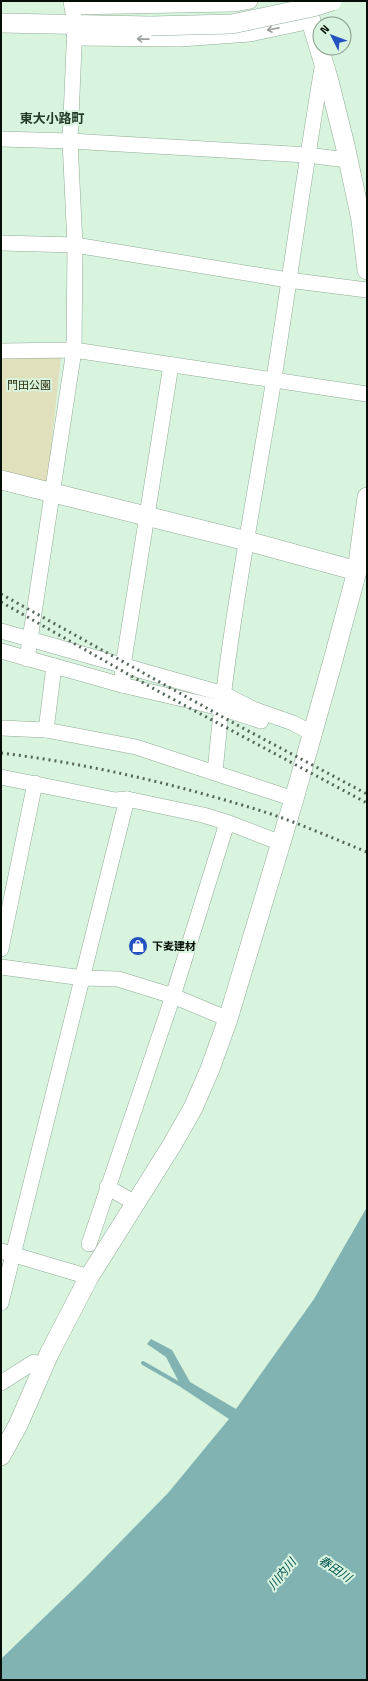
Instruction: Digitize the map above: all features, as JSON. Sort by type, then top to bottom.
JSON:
[{"type":"street","points":[[1,23],[233,4],[250,1]]},
{"type":"street","points":[[305,1],[329,81],[361,220],[367,270]]},
{"type":"street","points":[[73,18],[151,26],[232,24],[332,1]]},
{"type":"street","points":[[73,18],[180,39],[250,34],[311,21]]},
{"type":"street","points":[[27,659],[29,639],[54,493],[74,350],[75,245],[70,141],[73,18]]},
{"type":"street","points":[[215,773],[222,701],[274,380],[307,155],[323,61]]},
{"type":"street","points":[[1,139],[70,141],[307,155],[347,160]]},
{"type":"street","points":[[1,243],[75,245],[288,280],[367,290]]},
{"type":"street","points":[[1,351],[74,350],[367,394]]},
{"type":"street","points":[[122,685],[123,666],[171,365]]},
{"type":"street","points":[[1,480],[247,541],[357,571]]},
{"type":"street","points":[[1,1456],[18,1425],[49,1354],[89,1277],[193,1108],[210,1069],[228,1019],[281,843],[357,571],[367,497]]},
{"type":"street","points":[[1,631],[123,666],[222,701],[289,731],[312,733]]},
{"type":"street","points":[[1,651],[122,685],[222,701]]},
{"type":"street","points":[[46,730],[54,666]]},
{"type":"street","points":[[1,728],[46,730],[136,747],[294,798]]},
{"type":"street","points":[[1,777],[115,800],[127,799],[203,815],[281,843]]},
{"type":"street","points":[[1,949],[35,783]]},
{"type":"street","points":[[1,1303],[7,1253],[83,978],[127,799]]},
{"type":"street","points":[[89,1244],[107,1187],[173,996],[227,823]]},
{"type":"street","points":[[1,967],[83,978],[118,979],[173,996],[228,1019]]},
{"type":"street","points":[[107,1187],[135,1203]]},
{"type":"street","points":[[7,1253],[89,1277]]},
{"type":"street","points":[[1,1383],[34,1362]]},
{"type":"green space","name":"門田公園","points":[[1,357],[61,357],[47,484],[1,473]]},
{"type":"water","points":[[367,1207],[367,1680],[1,1680],[1,1659],[85,1578],[168,1493],[229,1419],[182,1388],[166,1357],[147,1344],[151,1339],[172,1350],[190,1382],[236,1409],[314,1299]]},
{"type":"waterway","points":[[143,1363],[183,1386]]},
{"type":"railway","points":[[1,594],[239,726],[367,794]]},
{"type":"railway","points":[[1,602],[156,690],[367,803]]},
{"type":"railway","points":[[1,753],[69,763],[171,785],[283,818],[367,852]]},
{"type":"place","name":"下麦建材","points":[[138,946]]},
{"type":"district","name":"東大小路町","points":[[52,118]]},
{"type":"water label","name":"春田川","points":[[335,1569]]},
{"type":"water label","name":"川内川","points":[[282,1574]]}]
